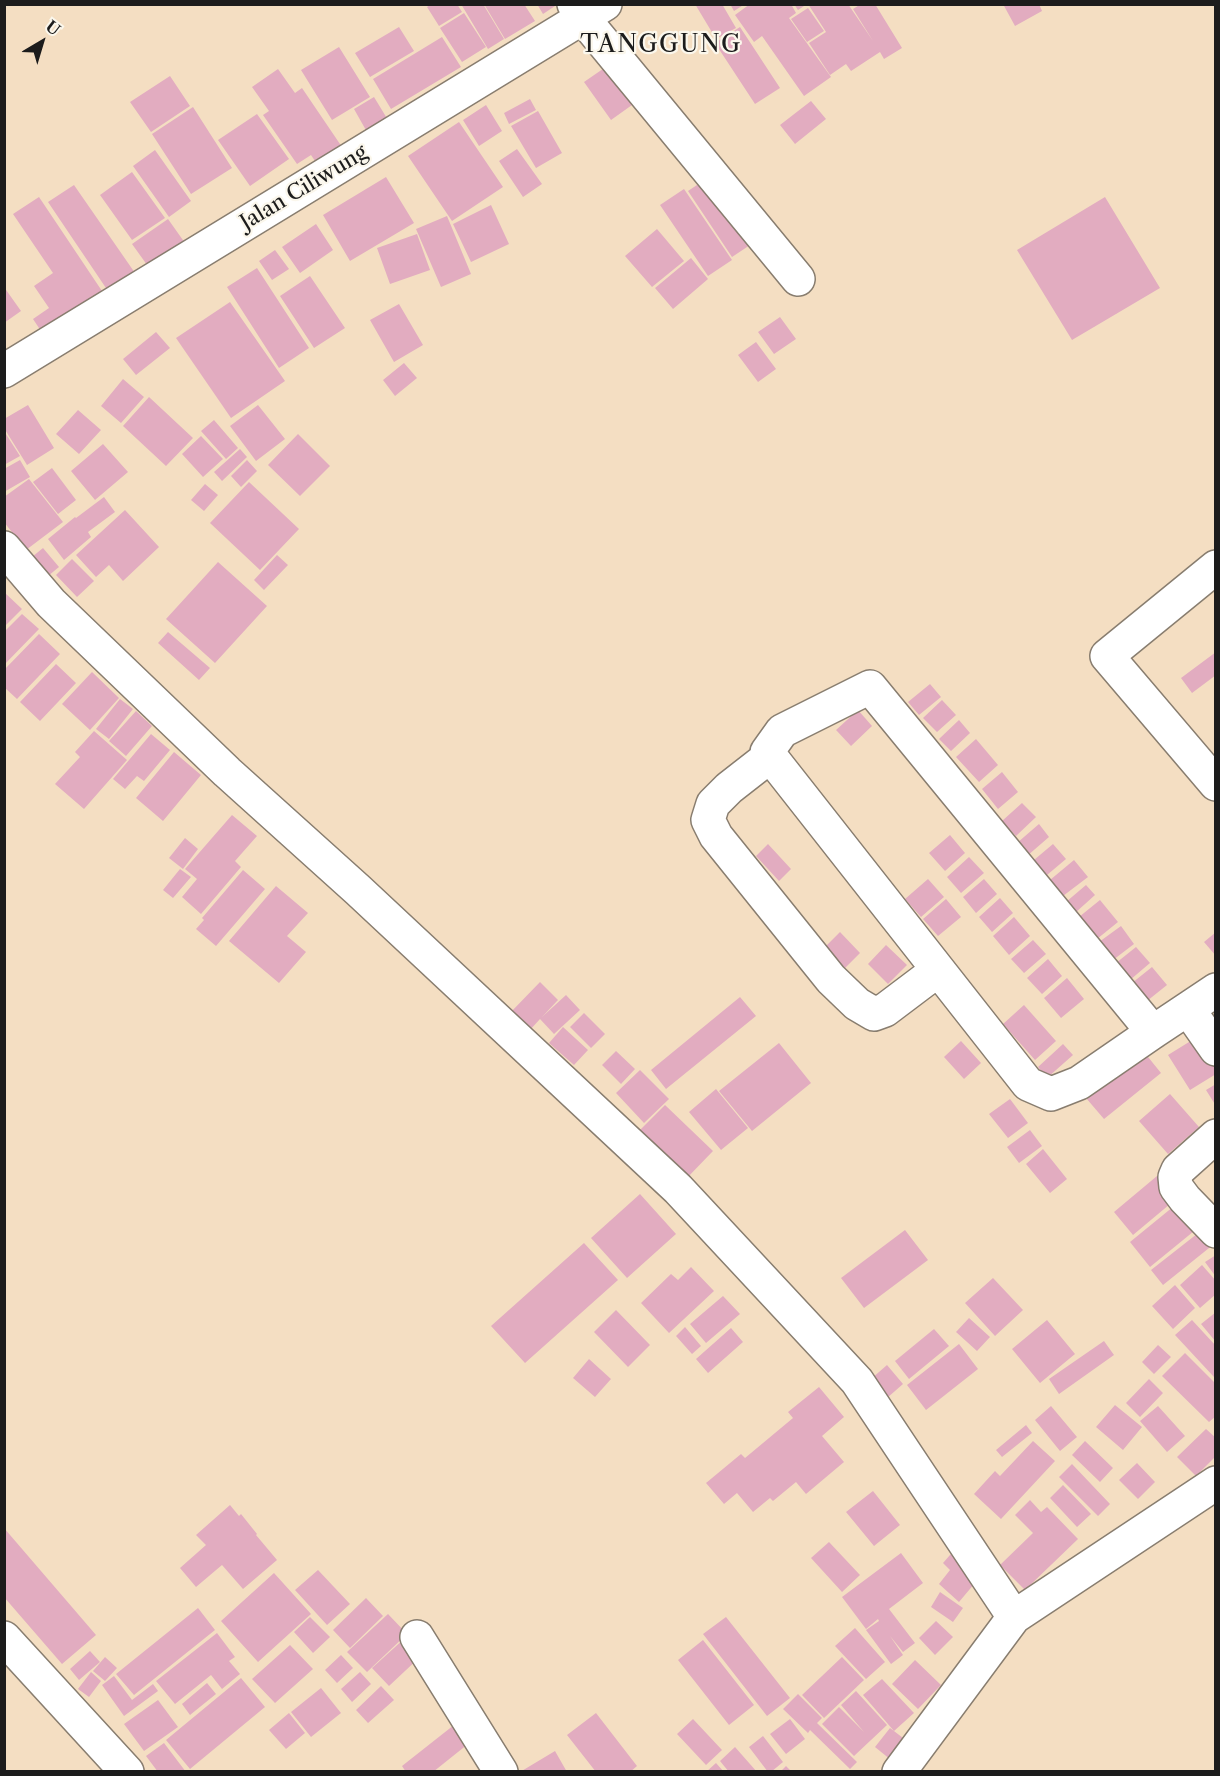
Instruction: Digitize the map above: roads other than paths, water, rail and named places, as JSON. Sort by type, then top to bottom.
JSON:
[{"type":"street","points":[[587,9],[798,279]]},
{"type":"street","name":"Jalan Ciliwung","points":[[4,371],[587,9]]},
{"type":"street","points":[[4,548],[51,603],[227,772],[358,890],[678,1189],[857,1382],[1014,1617]]},
{"type":"street","points":[[1215,567],[1107,656],[1215,784]]},
{"type":"street","points":[[1153,1032],[870,687],[782,731],[767,752],[1028,1084],[1051,1094],[1079,1083],[1215,990]]},
{"type":"street","points":[[770,756],[729,788],[713,804],[708,820],[716,836],[831,979],[865,1009],[874,1014],[885,1010],[938,970]]},
{"type":"street","points":[[1188,1009],[1215,1049]]},
{"type":"street","points":[[1215,1136],[1178,1170],[1175,1178],[1176,1187],[1185,1199],[1215,1231]]},
{"type":"street","points":[[899,1772],[1014,1617],[1215,1483]]},
{"type":"street","points":[[417,1636],[501,1772]]},
{"type":"street","points":[[12,1647],[127,1772]]},
{"type":"district","name":"TANGGUNG","points":[[661,45]]}]
